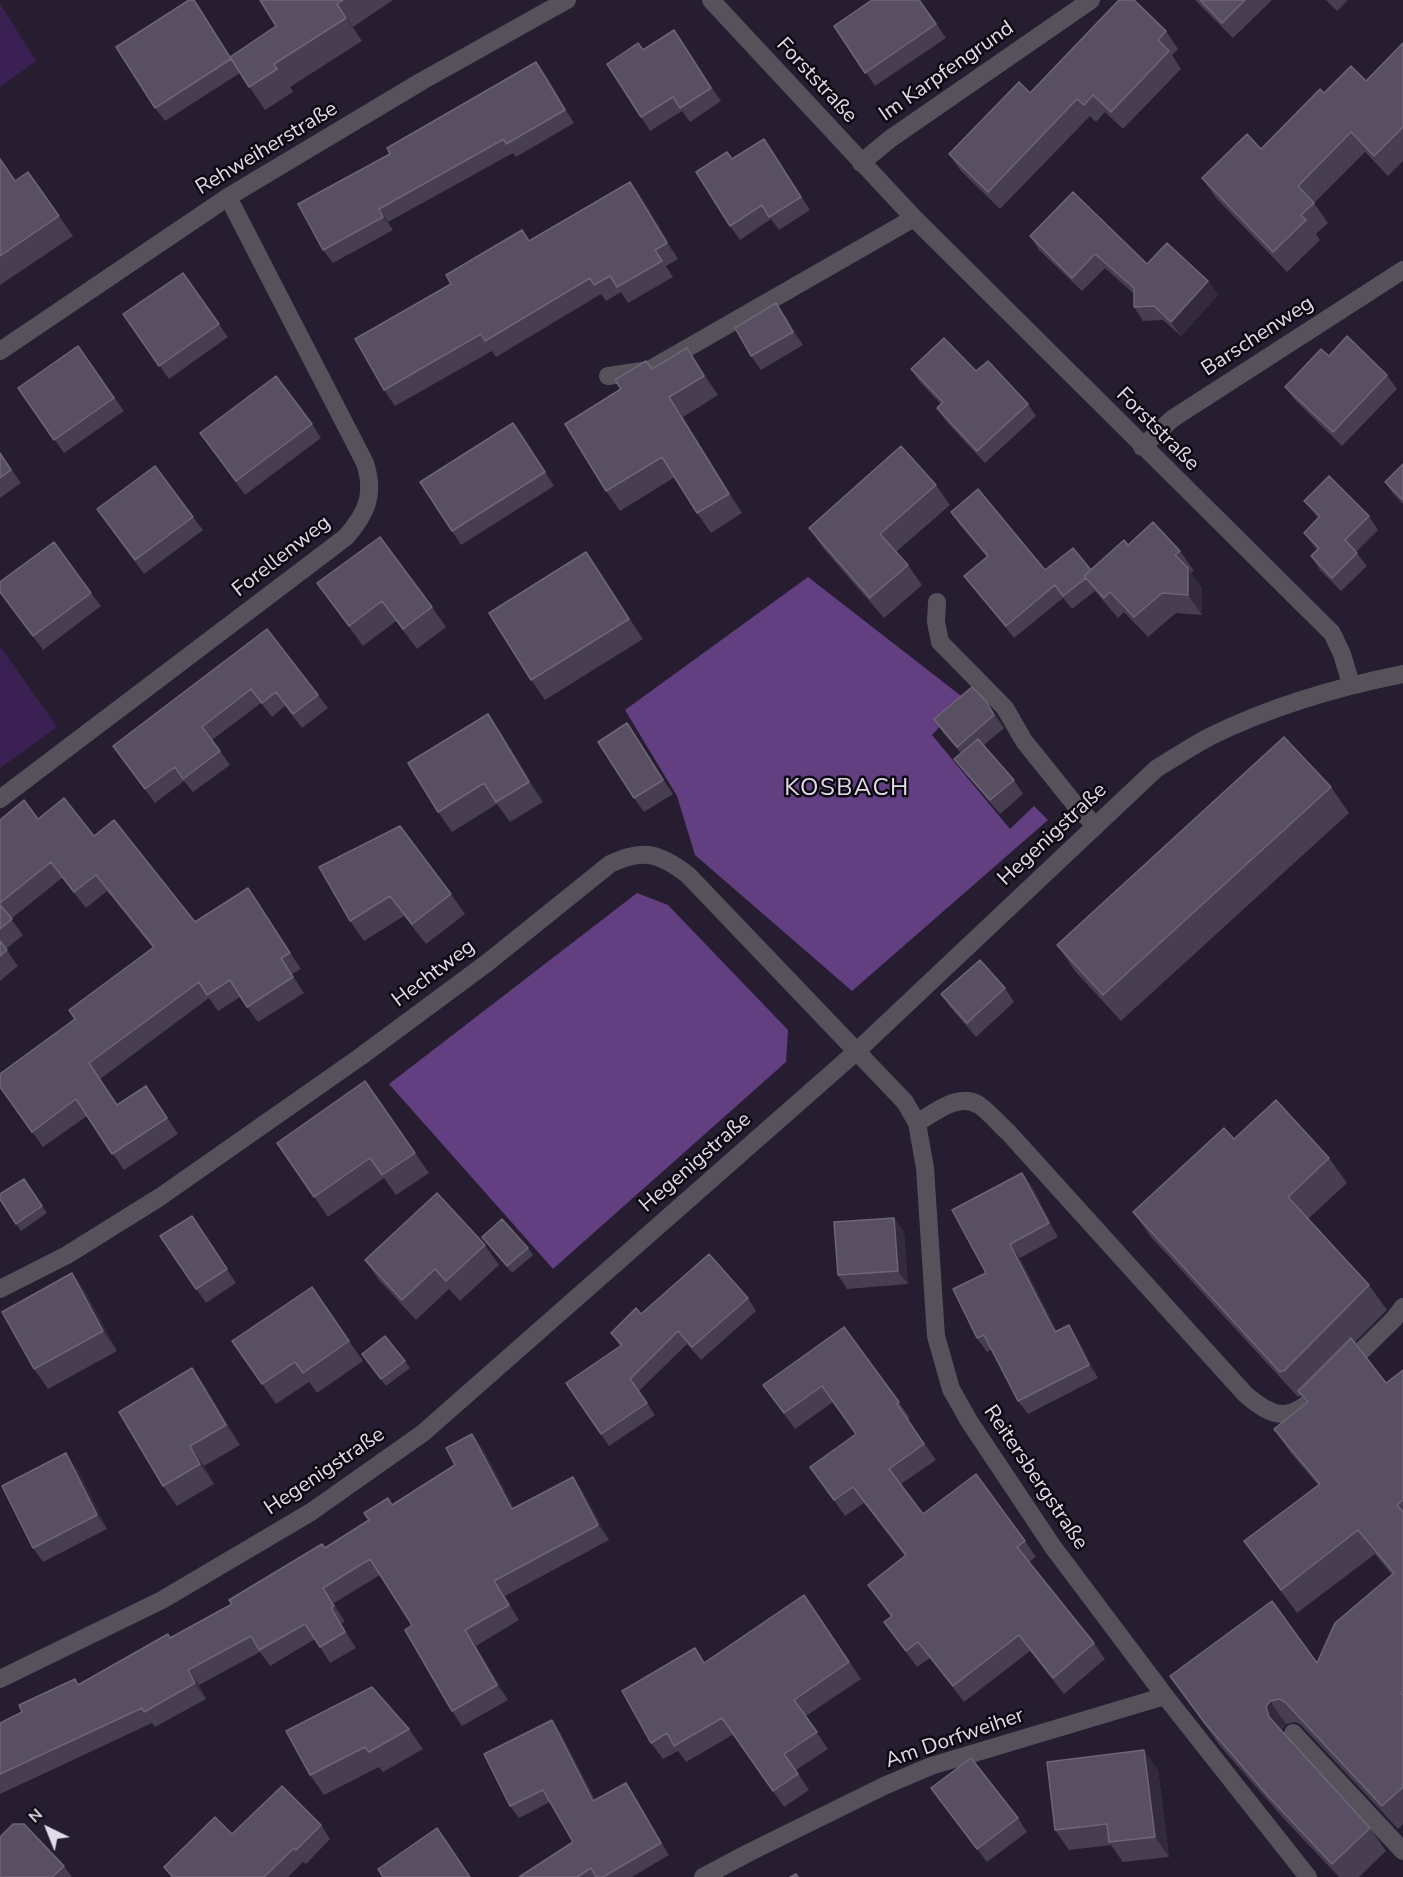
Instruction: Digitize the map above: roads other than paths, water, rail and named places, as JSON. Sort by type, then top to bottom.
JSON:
[{"type":"street","name":"Rehweiherstraße","points":[[0,351],[228,197],[422,81],[567,0]]},
{"type":"street","name":"Forststraße","points":[[711,0],[914,218],[1142,447],[1332,633],[1342,654],[1351,684]]},
{"type":"street","name":"Im Karpfengrund","points":[[861,163],[891,139],[1091,0]]},
{"type":"street","name":"Forellenweg","points":[[0,799],[346,537],[359,523],[366,506],[370,493],[370,478],[365,463],[228,197]]},
{"type":"street","points":[[608,376],[649,370],[914,218]]},
{"type":"street","name":"Barschenweg","points":[[1142,447],[1172,419],[1403,270]]},
{"type":"street","points":[[937,602],[936,622],[940,642],[1005,708],[1024,741],[1077,807],[1096,826]]},
{"type":"street","name":"Hegenigstraße","points":[[0,1679],[162,1600],[311,1512],[423,1433],[857,1052],[1156,769],[1211,736],[1278,707],[1351,684],[1403,674]]},
{"type":"street","name":"Hechtweg","points":[[0,1289],[67,1255],[179,1184],[360,1057],[487,963],[610,864],[622,858],[640,854],[658,855],[688,875],[857,1052]]},
{"type":"street","name":"Reitersbergstraße","points":[[857,1052],[905,1102],[917,1123],[925,1168],[936,1336],[951,1389],[969,1421],[1053,1548],[1165,1696],[1308,1877]]},
{"type":"street","points":[[917,1123],[947,1105],[965,1100],[979,1105],[1008,1132],[1245,1394],[1259,1406],[1274,1414],[1290,1413],[1309,1404],[1394,1319],[1403,1307]]},
{"type":"street","name":"Am Dorfweiher","points":[[703,1877],[884,1786],[931,1766],[1165,1696]]},
{"type":"street","points":[[1293,1733],[1403,1851]]},
{"type":"district","name":"KOSBACH","points":[[847,789]]}]
